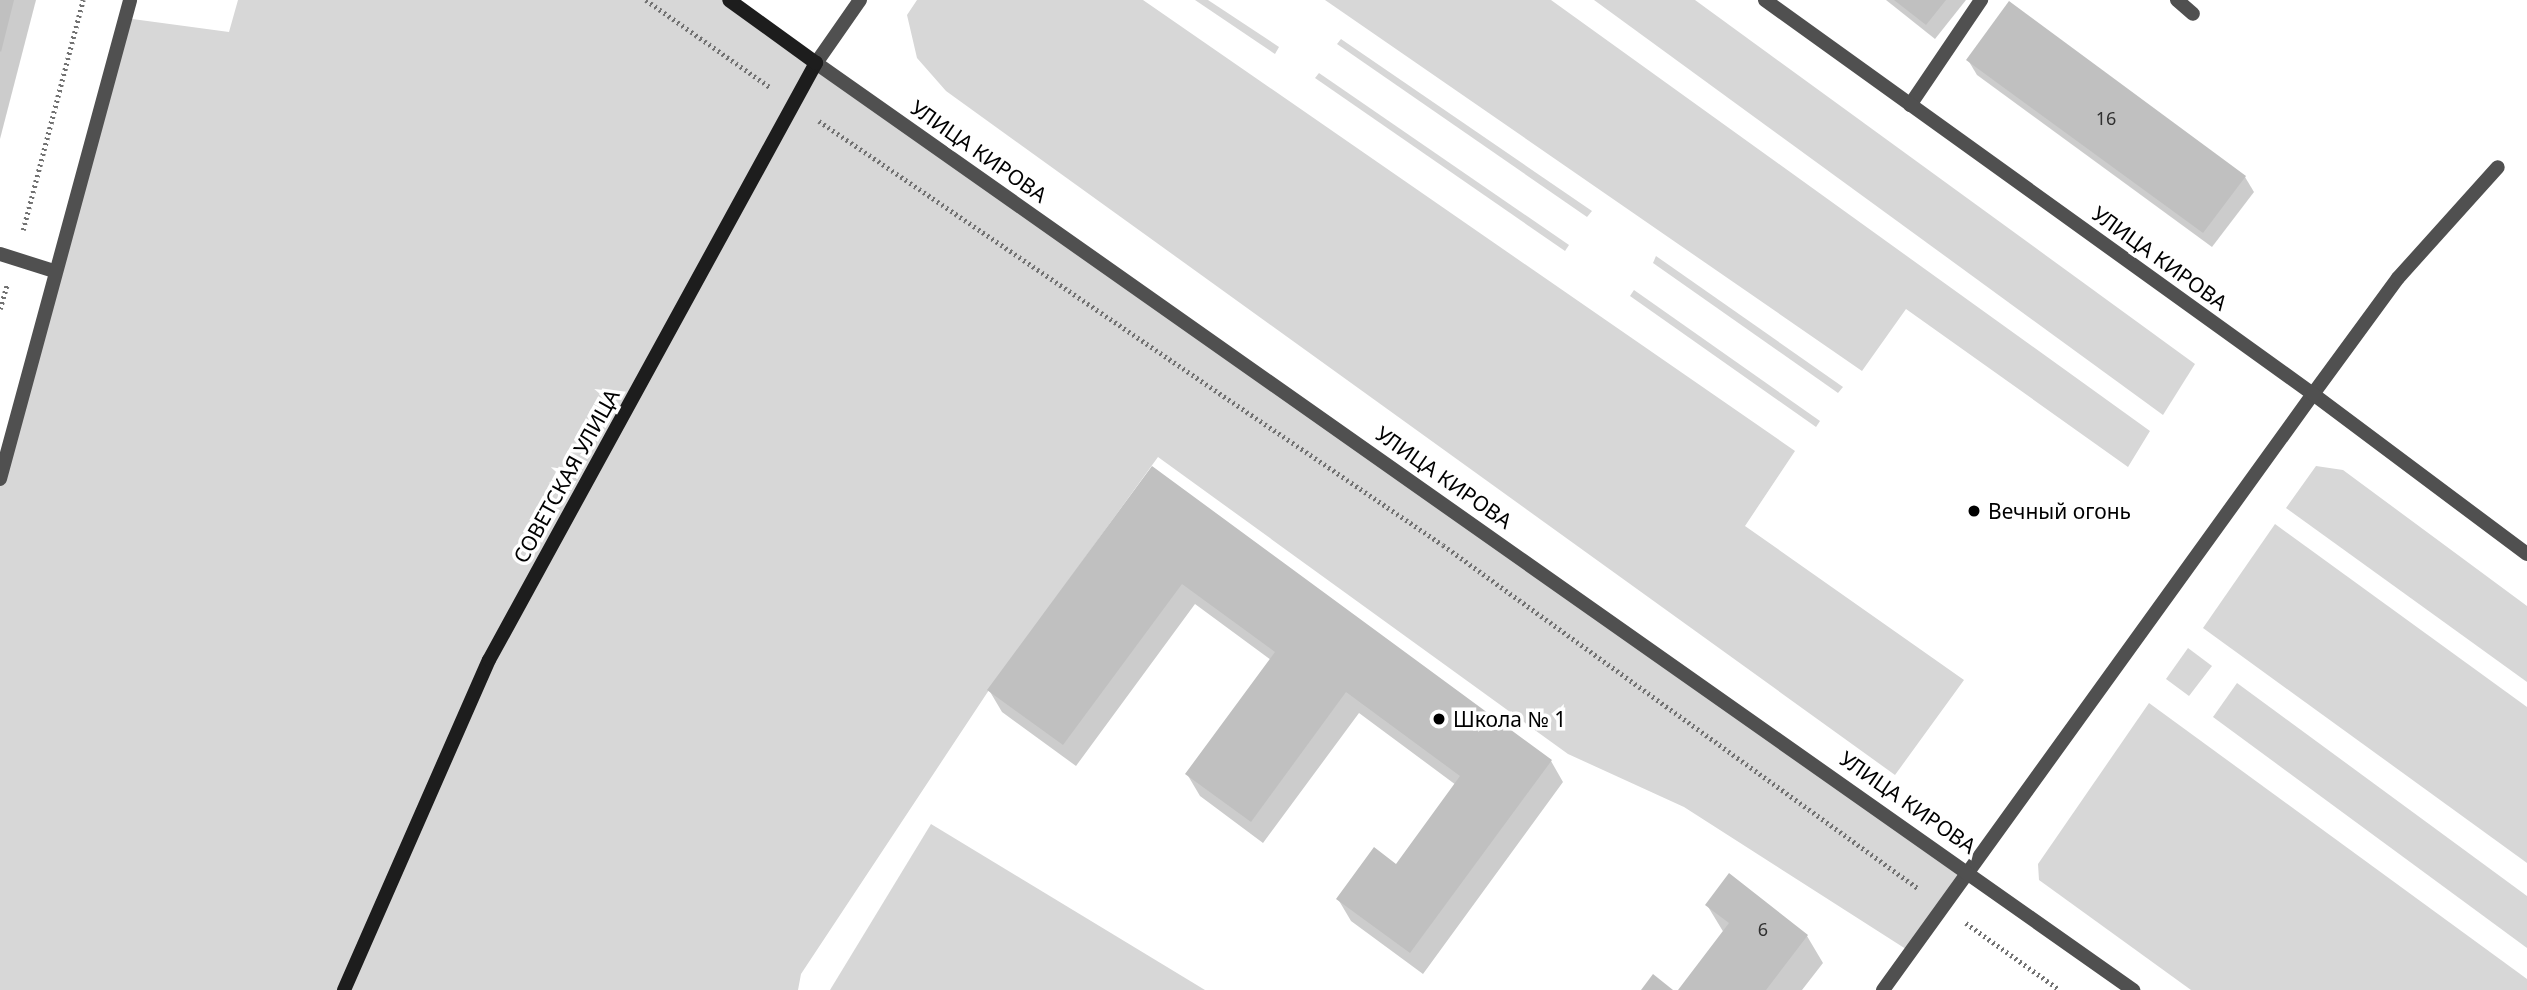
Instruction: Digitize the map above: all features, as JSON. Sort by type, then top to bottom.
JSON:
[{"type":"main road","name":"УЛИЦА КИРОВА","points":[[729,0],[816,63]]},
{"type":"main road","name":"СОВЕТСКАЯ УЛИЦА","points":[[344,990],[489,660],[816,63]]},
{"type":"street","points":[[0,479],[54,271],[130,0]]},
{"type":"street","name":"СОВЕТСКАЯ УЛИЦА","points":[[816,63],[860,0]]},
{"type":"street","name":"УЛИЦА КИРОВА","points":[[1765,0],[2313,394],[2527,554]]},
{"type":"street","points":[[1910,105],[1980,0]]},
{"type":"street","points":[[2177,0],[2193,14]]},
{"type":"street","name":"УЛИЦА КИРОВА","points":[[816,63],[1967,869],[2133,990]]},
{"type":"street","points":[[1883,990],[1967,869],[2398,278],[2498,167]]},
{"type":"street","points":[[0,254],[54,271]]},
{"type":"path","points":[[0,309],[82,0]]},
{"type":"path","points":[[646,0],[1443,545],[2060,990]]},
{"type":"shaded area","points":[[238,0],[729,0],[1967,869],[1909,951],[1684,807],[1568,754],[1158,457],[989,690],[801,974],[798,990],[0,990],[0,479],[125,18],[229,32]]},
{"type":"shaded area","points":[[917,0],[1143,0],[1795,451],[1745,526],[1964,680],[1895,775],[946,91],[917,58],[907,15]]},
{"type":"shaded area","points":[[1195,0],[1208,0],[1279,47],[1275,54]]},
{"type":"shaded area","points":[[1325,0],[1551,0],[2150,431],[2128,467],[1906,309],[1862,371]]},
{"type":"shaded area","points":[[1594,0],[1695,0],[2195,364],[2163,415]]},
{"type":"shaded area","points":[[1341,39],[1592,211],[1587,217],[1337,44]]},
{"type":"shaded area","points":[[1319,73],[1569,245],[1565,251],[1315,78]]},
{"type":"shaded area","points":[[1656,256],[1843,387],[1838,393],[1653,263]]},
{"type":"shaded area","points":[[1634,290],[1820,421],[1816,427],[1630,296]]},
{"type":"shaded area","points":[[2316,466],[2343,470],[2527,606],[2527,682],[2286,508]]},
{"type":"shaded area","points":[[2275,524],[2527,707],[2527,863],[2203,628]]},
{"type":"shaded area","points":[[2188,648],[2212,666],[2189,696],[2166,679]]},
{"type":"shaded area","points":[[2237,683],[2527,896],[2527,948],[2213,717]]},
{"type":"shaded area","points":[[2149,703],[2527,979],[2527,990],[2191,990],[2039,880],[2038,864]]},
{"type":"shaded area","points":[[931,824],[1205,990],[830,990]]},
{"type":"building","points":[[0,0],[14,0],[1,52],[0,51]]},
{"type":"building","points":[[1894,0],[1946,0],[1926,25]]},
{"type":"building","points":[[2009,1],[2246,176],[2203,233],[1966,60]]},
{"type":"building","name":"Школа № 1","points":[[1152,466],[1552,760],[1410,953],[1336,899],[1374,847],[1396,864],[1460,776],[1346,692],[1251,822],[1185,774],[1275,652],[1182,584],[1063,745],[987,690]]},
{"type":"building","points":[[1729,873],[1808,935],[1766,990],[1678,990],[1729,923],[1705,905]]},
{"type":"building","points":[[1653,974],[1673,990],[1641,990]]},
{"type":"place","name":"Вечный огонь","points":[[1974,511]]},
{"type":"place","name":"Школа № 1","points":[[1439,719]]}]
